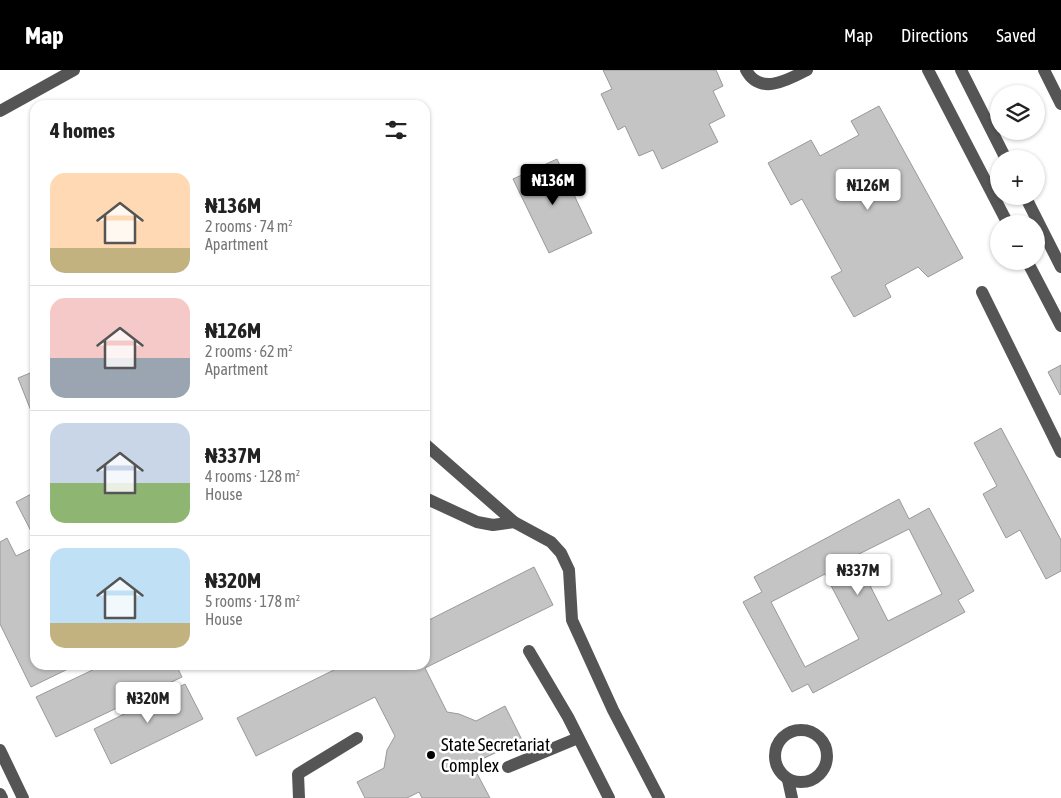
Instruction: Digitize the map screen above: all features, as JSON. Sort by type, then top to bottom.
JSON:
[{"type":"street","points":[[0,111],[74,70]]},
{"type":"street","points":[[746,70],[754,81],[766,84],[780,84],[807,70]]},
{"type":"street","points":[[928,70],[1003,215]]},
{"type":"street","points":[[961,70],[1001,150]]},
{"type":"street","points":[[1044,70],[1061,104]]},
{"type":"street","points":[[1030,205],[1061,267]]},
{"type":"street","points":[[1033,270],[1061,326]]},
{"type":"street","points":[[982,292],[1061,452]]},
{"type":"street","points":[[430,448],[514,522],[551,542],[561,553],[569,570],[572,620],[613,710],[659,798]]},
{"type":"street","points":[[430,500],[477,522],[493,525],[514,522]]},
{"type":"street","points":[[530,651],[609,798]]},
{"type":"street","points":[[788,780],[804,782],[812,779],[824,768],[827,752],[820,737],[813,732],[797,730],[789,733],[777,746],[776,763],[788,780],[792,798]]},
{"type":"street","points":[[299,798],[298,774],[358,738]]},
{"type":"street","points":[[508,767],[578,738]]},
{"type":"street","points":[[0,750],[24,798]]},
{"type":"street","points":[[0,794],[2,798]]},
{"type":"building","points":[[603,70],[716,70],[723,86],[713,91],[725,116],[709,124],[718,142],[662,169],[653,150],[639,156],[625,126],[618,130],[601,94],[612,89]]},
{"type":"building","points":[[879,106],[963,258],[928,277],[918,267],[885,285],[891,297],[854,317],[831,277],[842,271],[802,199],[791,205],[768,163],[811,140],[820,156],[859,135],[851,121]]},
{"type":"building","points":[[557,159],[592,233],[549,253],[513,179]]},
{"type":"building","points":[[1061,365],[1061,394],[1060,395],[1048,372]]},
{"type":"building","points":[[30,373],[30,408],[18,378]]},
{"type":"building","points":[[1001,428],[1061,540],[1061,571],[1046,579],[1020,530],[1006,538],[983,494],[997,486],[974,443]]},
{"type":"building","points":[[30,495],[30,529],[16,502]]},
{"type":"building","points":[[899,499],[909,519],[929,508],[974,591],[958,600],[965,612],[813,693],[808,684],[792,692],[743,602],[762,592],[754,577]],"holes":[[[909,529],[942,594],[888,621],[855,556]],[[825,574],[859,639],[805,667],[771,602]]]},
{"type":"building","points":[[7,538],[16,556],[30,549],[30,670],[66,670],[31,687],[0,624],[0,542]]},
{"type":"building","points":[[534,567],[553,605],[430,666],[430,619]]},
{"type":"building","points":[[93,670],[178,670],[182,677],[56,737],[36,697]]},
{"type":"building","points":[[334,670],[426,670],[447,712],[459,714],[476,721],[505,706],[522,740],[472,764],[490,798],[422,798],[419,792],[407,798],[365,798],[357,782],[384,768],[387,750],[395,736],[375,697],[256,756],[237,718]]},
{"type":"building","points":[[185,684],[203,719],[111,764],[94,729]]},
{"type":"place","name":"State Secretariat Complex","points":[[431,755]]}]
